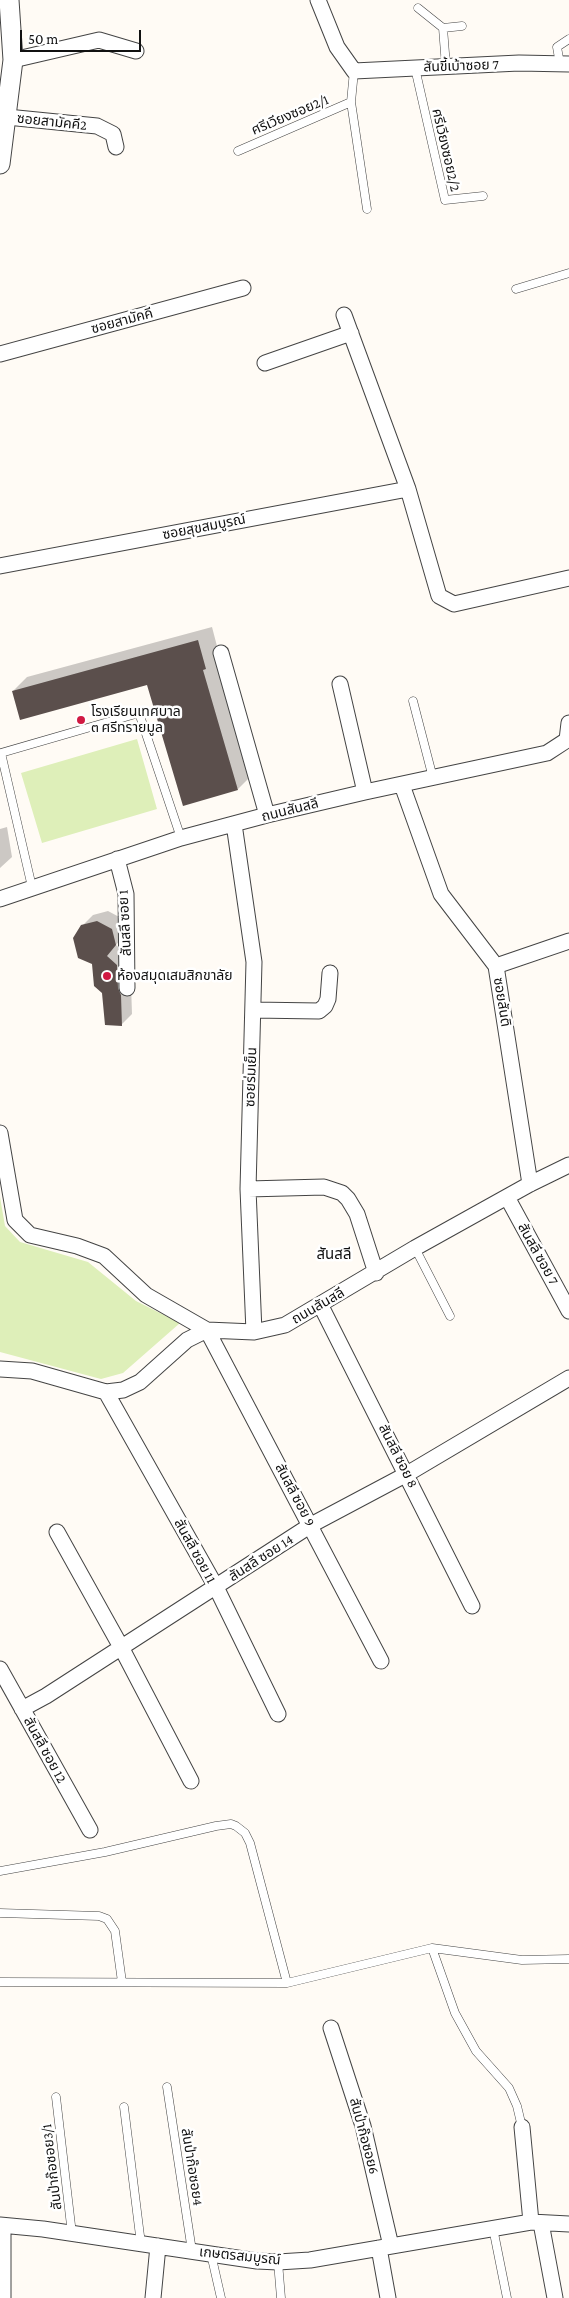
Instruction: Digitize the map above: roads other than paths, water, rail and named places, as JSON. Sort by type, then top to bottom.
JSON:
[{"type":"street","points":[[0,164],[13,60],[8,0]]},
{"type":"street","points":[[318,0],[337,47],[354,70]]},
{"type":"street","points":[[13,60],[99,40],[136,51]]},
{"type":"street","name":"สันขี้เบ้าซอย 7","points":[[354,70],[564,64]]},
{"type":"street","name":"ซอยสามัคคี2","points":[[7,117],[97,126],[113,134],[116,147]]},
{"type":"street","name":"ซอยสามัคคี","points":[[0,354],[243,288]]},
{"type":"street","points":[[344,314],[408,489],[440,596],[454,604],[569,578]]},
{"type":"street","points":[[265,362],[351,333]]},
{"type":"street","name":"ซอยสุขสมบูรณ์","points":[[0,566],[408,489]]},
{"type":"street","points":[[221,653],[267,815]]},
{"type":"street","points":[[340,684],[365,792]]},
{"type":"street","name":"ถนนสันสลี","points":[[0,899],[181,838],[267,815],[548,753],[567,740],[569,723]]},
{"type":"street","name":"ซอยสันติ","points":[[402,785],[441,894],[496,966],[530,1184]]},
{"type":"street","name":"ซอยร่มเย็น","points":[[234,824],[254,962],[248,1189],[254,1332]]},
{"type":"street","name":"สันสลี ซอย 1","points":[[117,859],[126,894],[127,988]]},
{"type":"street","points":[[496,966],[569,941]]},
{"type":"street","points":[[253,1010],[319,1011],[325,1006],[328,999],[330,973]]},
{"type":"street","points":[[1,1134],[15,1220],[30,1235],[77,1246],[104,1256],[146,1295],[207,1330]]},
{"type":"street","name":"ถนนสันสลี","points":[[207,1330],[254,1332],[285,1326],[415,1248],[530,1184],[569,1165]]},
{"type":"street","points":[[248,1189],[324,1188],[342,1193],[354,1206],[376,1272]]},
{"type":"street","name":"สันสลี ซอย 7","points":[[507,1197],[569,1310]]},
{"type":"street","name":"สันสลี ซอย 8","points":[[321,1306],[472,1606]]},
{"type":"street","points":[[0,1369],[32,1372],[106,1392],[123,1390],[140,1382],[187,1340],[207,1330]]},
{"type":"street","name":"สันสลี ซอย 9","points":[[207,1330],[381,1661]]},
{"type":"street","name":"สันสลี ซอย 14","points":[[22,1709],[46,1696],[311,1525],[407,1474],[569,1378]]},
{"type":"street","name":"สันสลี ซอย 11","points":[[106,1392],[216,1587],[278,1714]]},
{"type":"street","points":[[57,1532],[121,1647],[191,1781]]},
{"type":"street","name":"สันสลี ซอย 12","points":[[0,1669],[90,1830]]},
{"type":"street","name":"สันป่าก๊อซอย6","points":[[331,2028],[363,2126],[385,2247],[388,2298]]},
{"type":"street","points":[[522,2127],[536,2222],[555,2298]]},
{"type":"street","name":"เกษตรสมบูรณ์","points":[[2,2226],[211,2253],[257,2261],[278,2262],[310,2260],[536,2222],[569,2224]]},
{"type":"street","points":[[2,2226],[3,2298]]},
{"type":"street","points":[[153,2298],[158,2246]]},
{"type":"lane","points":[[418,8],[443,28],[462,26]]},
{"type":"lane","points":[[443,28],[446,66]]},
{"type":"lane","points":[[564,64],[557,47],[569,39]]},
{"type":"lane","name":"ศรีเวียงซอย2/2","points":[[415,68],[444,200],[483,196]]},
{"type":"lane","points":[[354,70],[351,102],[367,209]]},
{"type":"lane","name":"ศรีเวียงซอย2/1","points":[[238,151],[351,102]]},
{"type":"lane","points":[[516,289],[569,273]]},
{"type":"lane","points":[[414,700],[433,778]]},
{"type":"lane","points":[[32,887],[1,753],[139,713],[181,838]]},
{"type":"lane","points":[[415,1248],[450,1316]]},
{"type":"lane","points":[[0,1871],[105,1852],[231,1824],[245,1833],[250,1843],[287,1983]]},
{"type":"lane","points":[[0,1913],[99,1916],[107,1919],[115,1931],[122,1982]]},
{"type":"lane","points":[[432,1948],[455,2013],[476,2051],[509,2088],[517,2106],[522,2127]]},
{"type":"lane","points":[[0,1982],[287,1983],[432,1948],[522,1960],[569,1959]]},
{"type":"lane","name":"สันป่าก๊อซอย4","points":[[167,2088],[192,2251]]},
{"type":"lane","name":"สันป่าก๊อซอย3/1","points":[[56,2097],[72,2234]]},
{"type":"lane","points":[[124,2107],[141,2244]]},
{"type":"lane","points":[[493,2228],[506,2298]]},
{"type":"lane","points":[[211,2253],[221,2298]]},
{"type":"lane","points":[[278,2262],[281,2298]]},
{"type":"place","name":"โรงเรียนเทศบาล ๓ ศรีทรายมูล","points":[[81,720]]},
{"type":"place","name":"ห้องสมุดเสมสิกขาลัย","points":[[107,976]]},
{"type":"district","name":"สันสลี","points":[[334,1254]]}]
